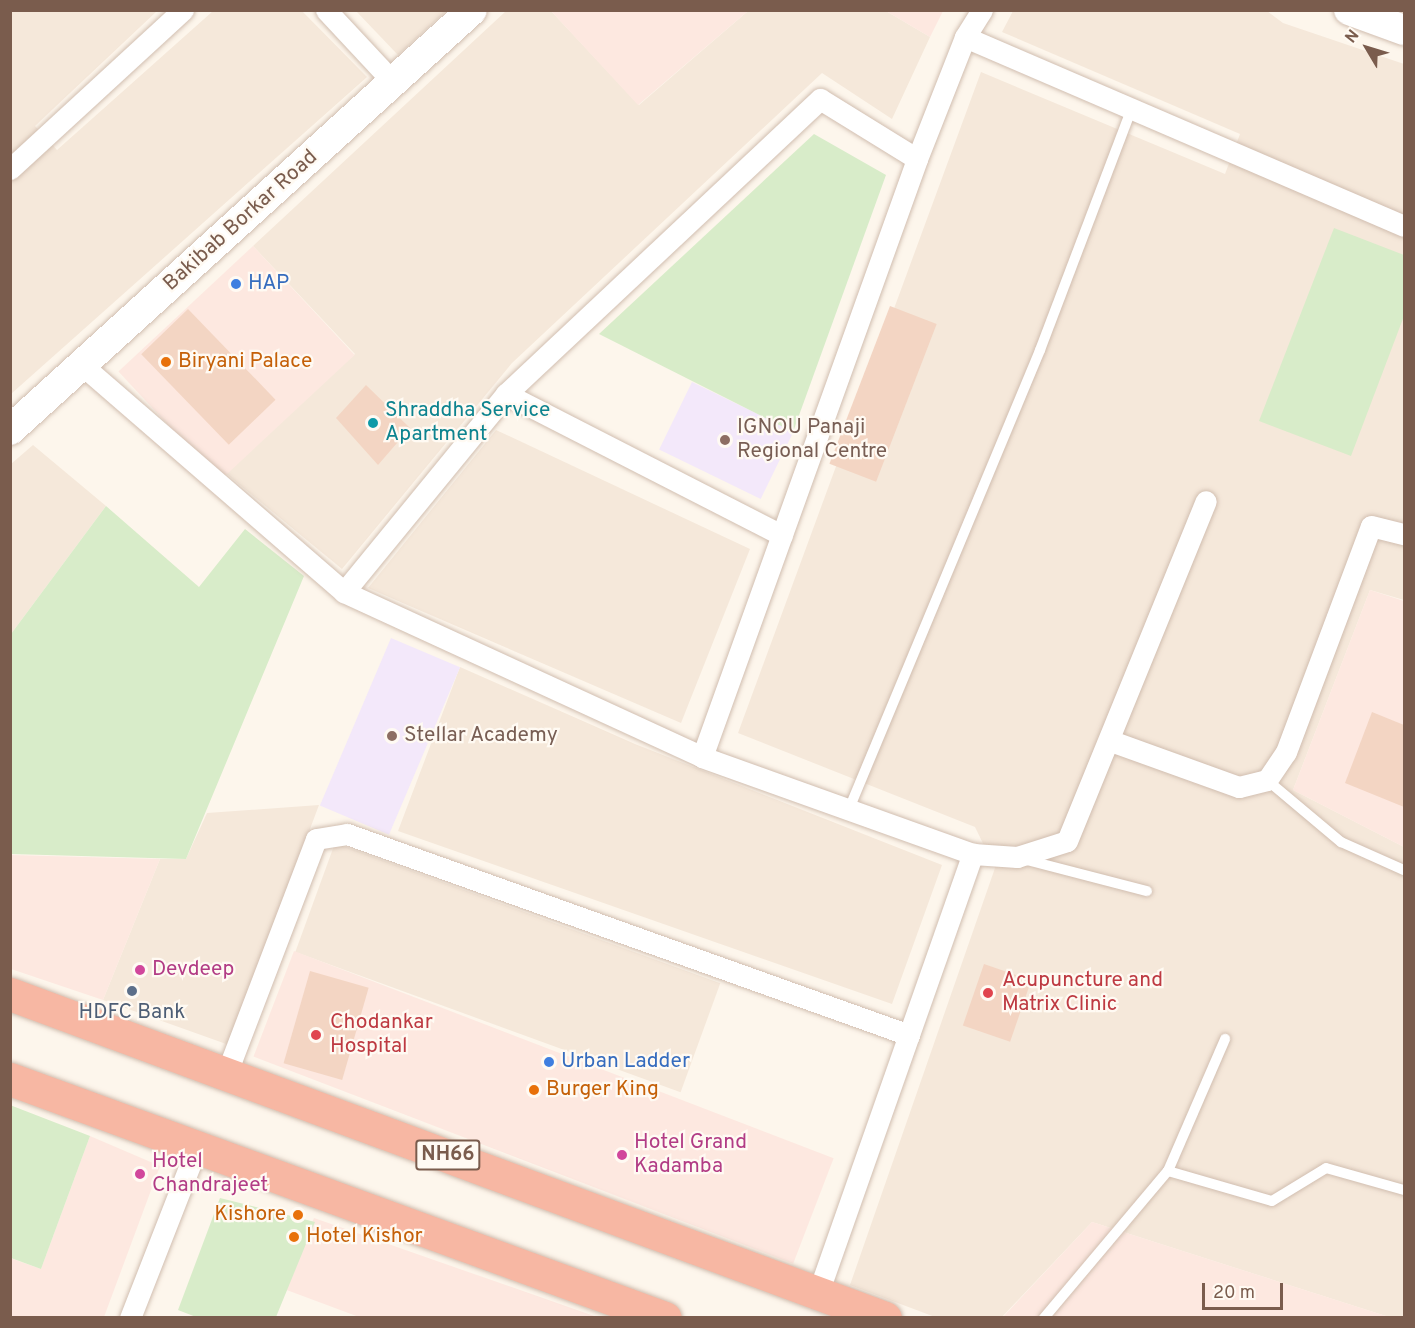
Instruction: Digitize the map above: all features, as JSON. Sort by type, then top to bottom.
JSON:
[{"type":"highway","name":"NH66","points":[[10,994],[227,1072],[885,1317]]},
{"type":"highway","points":[[10,1079],[665,1317]]},
{"type":"street","points":[[10,169],[183,10]]},
{"type":"street","points":[[326,10],[394,83]]},
{"type":"street","name":"Bakibab Borkar Road","points":[[10,430],[472,10]]},
{"type":"street","points":[[702,757],[917,159],[965,38],[982,10]]},
{"type":"street","points":[[1349,10],[1404,30]]},
{"type":"street","points":[[965,38],[1404,226]]},
{"type":"street","points":[[344,592],[506,394],[820,99],[917,159]]},
{"type":"street","points":[[82,365],[344,592],[702,757],[973,854],[1017,857],[1067,841],[1111,741],[1206,501]]},
{"type":"street","points":[[506,394],[782,535]]},
{"type":"street","points":[[1111,741],[1239,787],[1267,780],[1286,752],[1371,526],[1404,534]]},
{"type":"street","points":[[227,1072],[316,839],[347,834],[909,1035]]},
{"type":"street","points":[[818,1293],[973,854]]},
{"type":"street","points":[[130,1317],[198,1147]]},
{"type":"lane","points":[[849,809],[1040,351],[1131,111]]},
{"type":"lane","points":[[1267,780],[1341,842],[1404,870]]},
{"type":"lane","points":[[1017,857],[1147,891]]},
{"type":"lane","points":[[1044,1317],[1168,1171],[1225,1039]]},
{"type":"lane","points":[[1168,1171],[1272,1201],[1326,1168],[1404,1190]]},
{"type":"shaded area","points":[[157,11],[35,126],[57,150],[213,11],[302,11],[367,77],[11,394],[11,12]]},
{"type":"shaded area","points":[[356,11],[446,11],[398,55]]},
{"type":"shaded area","points":[[506,11],[551,11],[639,105],[748,11],[886,11],[930,37],[892,119],[822,73],[512,363],[342,569],[223,471],[355,354],[253,246]]},
{"type":"shaded area","points":[[551,11],[748,11],[638,105]]},
{"type":"shaded area","points":[[886,11],[943,11],[930,37]]},
{"type":"shaded area","points":[[1013,11],[1267,11],[1283,23],[1404,64],[1404,600],[1370,590],[1293,790],[1404,847],[1404,1317],[1389,1317],[1092,1222],[1002,1317],[935,1317],[850,1285],[995,868],[975,827],[738,733],[981,72],[1225,174],[1240,134],[1002,32]]},
{"type":"shaded area","points":[[253,246],[355,355],[220,480],[118,371]]},
{"type":"shaded area","name":"IGNOU Panaji Regional Centre","points":[[692,382],[794,432],[761,499],[659,449]]},
{"type":"shaded area","points":[[496,430],[750,549],[681,723],[368,588]]},
{"type":"shaded area","points":[[33,445],[106,506],[11,634],[11,464]]},
{"type":"shaded area","points":[[1370,590],[1404,601],[1404,847],[1293,790]]},
{"type":"shaded area","name":"Stellar Academy","points":[[391,638],[460,667],[389,835],[320,806]]},
{"type":"shaded area","points":[[460,667],[635,744],[942,865],[892,1004],[398,831]]},
{"type":"shaded area","points":[[319,805],[229,1045],[103,1000],[160,859],[186,859],[207,813]]},
{"type":"shaded area","points":[[335,843],[720,983],[681,1092],[295,952]]},
{"type":"shaded area","points":[[11,855],[160,859],[103,1000],[11,969]]},
{"type":"shaded area","points":[[294,951],[834,1158],[793,1264],[254,1056]]},
{"type":"shaded area","points":[[90,1136],[160,1166],[104,1317],[11,1317],[10,1258],[41,1269]]},
{"type":"shaded area","points":[[314,1218],[597,1317],[359,1317],[284,1289]]},
{"type":"shaded area","points":[[1092,1222],[1389,1317],[1002,1318]]},
{"type":"green space","points":[[814,134],[886,175],[793,432],[599,334]]},
{"type":"green space","points":[[1334,228],[1404,255],[1404,316],[1351,456],[1259,421]]},
{"type":"green space","points":[[106,506],[199,587],[245,529],[304,576],[186,859],[11,854],[11,634]]},
{"type":"green space","points":[[10,1105],[90,1136],[41,1269],[11,1258]]},
{"type":"green space","points":[[220,1198],[315,1222],[276,1317],[196,1317],[178,1310]]},
{"type":"building","points":[[890,306],[937,324],[876,482],[829,464]]},
{"type":"building","points":[[188,309],[276,400],[229,445],[141,354]]},
{"type":"building","name":"Shraddha Service Apartment","points":[[366,385],[410,428],[378,465],[336,418]]},
{"type":"building","points":[[1372,712],[1404,725],[1404,807],[1345,783]]},
{"type":"building","points":[[984,964],[1031,980],[1010,1042],[963,1025]]},
{"type":"building","points":[[310,971],[369,988],[342,1080],[284,1063]]},
{"type":"place","name":"HAP","points":[[236,284]]},
{"type":"place","name":"Biryani Palace","points":[[166,362]]},
{"type":"place","name":"Shraddha Service Apartment","points":[[373,423]]},
{"type":"place","name":"IGNOU Panaji Regional Centre","points":[[725,440]]},
{"type":"place","name":"Stellar Academy","points":[[392,736]]},
{"type":"place","name":"Devdeep","points":[[140,970]]},
{"type":"place","name":"HDFC Bank","points":[[132,991]]},
{"type":"place","name":"Acupuncture and Matrix Clinic","points":[[988,993]]},
{"type":"place","name":"Chodankar Hospital","points":[[316,1035]]},
{"type":"place","name":"Urban Ladder","points":[[549,1062]]},
{"type":"place","name":"Burger King","points":[[534,1090]]},
{"type":"place","name":"Hotel Grand Kadamba","points":[[622,1155]]},
{"type":"place","name":"Hotel Chandrajeet","points":[[140,1174]]},
{"type":"place","name":"Kishore","points":[[298,1215]]},
{"type":"place","name":"Hotel Kishor","points":[[294,1237]]}]
